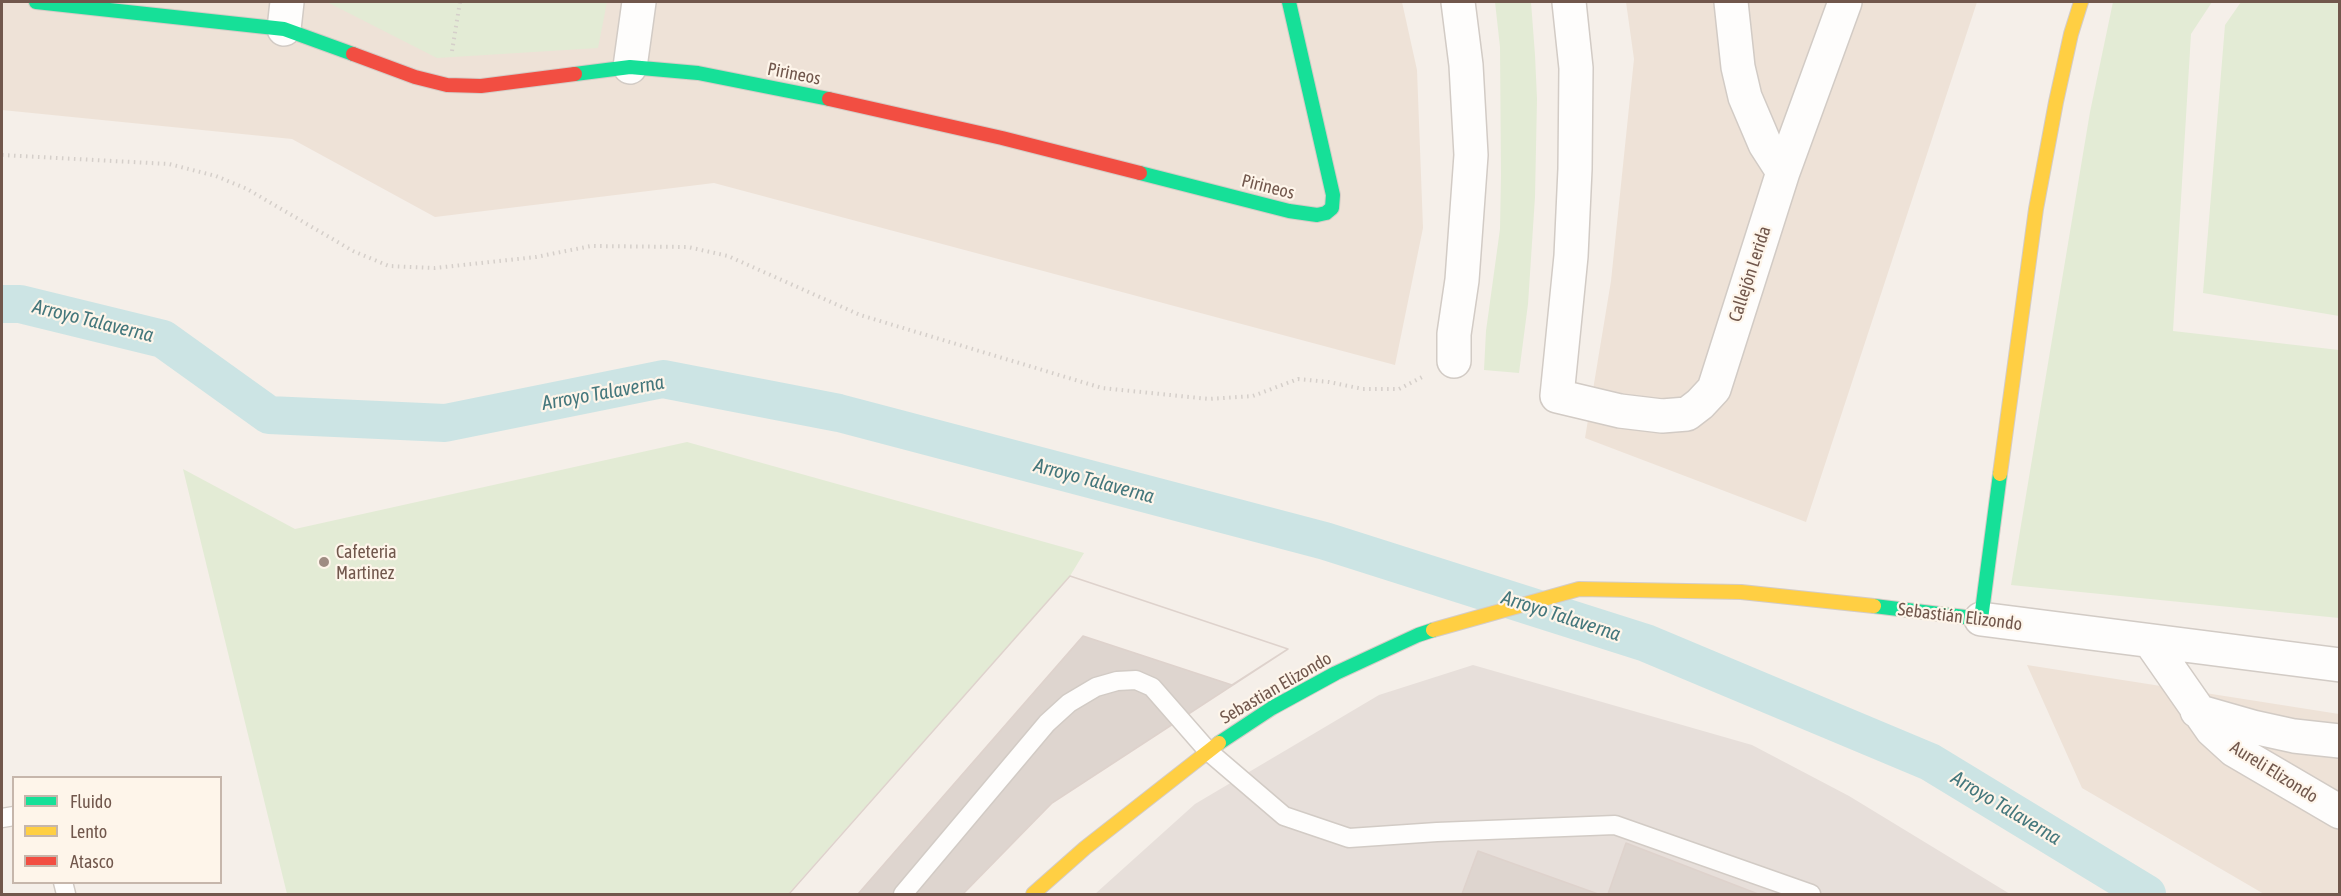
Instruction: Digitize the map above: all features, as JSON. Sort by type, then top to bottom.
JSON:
[{"type":"street","name":"Pirineos","points":[[36,2],[285,15],[415,77],[447,86],[481,86],[630,67],[698,73],[819,97],[1002,138],[1289,211],[1317,215],[1326,213],[1332,208],[1333,195],[1289,2]]},
{"type":"street","points":[[630,67],[639,2]]},
{"type":"street","points":[[1454,361],[1454,334],[1462,280],[1471,155],[1466,65],[1458,2]]},
{"type":"street","name":"Callejón Lerida","points":[[1569,2],[1576,68],[1575,169],[1571,256],[1557,396],[1620,411],[1662,416],[1687,414],[1714,389],[1783,172],[1845,2]]},
{"type":"street","points":[[1731,2],[1745,97],[1765,144],[1783,172]]},
{"type":"street","points":[[1981,619],[2036,209],[2056,102],[2071,34],[2081,2]]},
{"type":"street","name":"Sebastián Elizondo","points":[[1579,589],[1741,592],[1829,600],[2340,665]]},
{"type":"street","name":"Sebastian Elizondo","points":[[1032,894],[1085,848],[1208,751],[1272,708],[1336,673],[1418,635],[1579,589]]},
{"type":"street","name":"Aureli Elizondo","points":[[2150,640],[2197,711],[2212,730],[2234,750],[2340,812]]},
{"type":"street","points":[[2197,711],[2294,736],[2340,741]]},
{"type":"lane","points":[[903,894],[1047,723],[1069,703],[1096,687],[1117,681],[1136,680],[1152,687],[1208,751],[1284,816],[1348,838],[1615,825],[1811,894]]},
{"type":"path","points":[[447,86],[460,2]]},
{"type":"path","points":[[2,155],[169,164],[216,176],[247,189],[353,251],[389,266],[435,268],[536,257],[591,246],[688,247],[728,256],[861,315],[1102,388],[1209,399],[1253,396],[1298,379],[1363,389],[1399,389],[1454,361]]},
{"type":"shaded area","points":[[2,2],[1402,2],[1417,70],[1423,228],[1395,365],[714,183],[435,217],[292,139],[2,110]]},
{"type":"shaded area","points":[[1626,2],[1977,2],[1806,522],[1585,438],[1611,281],[1634,59]]},
{"type":"shaded area","points":[[1473,665],[1752,745],[1849,796],[2010,894],[1095,894],[1195,804],[1379,695]]},
{"type":"shaded area","points":[[2027,665],[2339,714],[2339,894],[2264,894],[2082,788]]},
{"type":"green space","points":[[327,2],[607,2],[598,48],[437,58]]},
{"type":"green space","points":[[1495,2],[1531,2],[1535,55],[1537,99],[1535,197],[1528,304],[1519,373],[1484,370],[1486,331],[1500,229],[1500,47]]},
{"type":"green space","points":[[2113,2],[2212,2],[2191,34],[2173,331],[2339,350],[2339,618],[2011,585],[2090,112]]},
{"type":"green space","points":[[2241,2],[2339,2],[2339,316],[2203,293],[2225,25]]},
{"type":"green space","points":[[687,442],[1084,553],[1070,576],[788,894],[287,894],[183,469],[295,529]]},
{"type":"building","points":[[1070,576],[1288,649],[1052,803],[963,894],[789,894]]},
{"type":"building","points":[[1070,576],[1288,649],[1232,685],[1083,636],[858,894],[789,894]]},
{"type":"building","points":[[1626,843],[1758,894],[1608,894]]},
{"type":"building","points":[[1478,851],[1598,894],[1462,894]]},
{"type":"waterway","name":"Arroyo Talaverna","points":[[2,304],[20,304],[163,339],[269,415],[445,423],[663,379],[839,413],[1325,541],[1646,643],[1930,762],[2147,894]]},
{"type":"traffic: fast","points":[[36,2],[284,29],[353,54]]},
{"type":"traffic: fast","points":[[1140,173],[1289,211],[1317,215],[1326,213],[1332,208],[1333,195],[1289,2]]},
{"type":"traffic: fast","points":[[575,74],[630,67],[698,73],[829,99]]},
{"type":"traffic: fast","points":[[1874,606],[1981,619],[2000,474]]},
{"type":"traffic: fast","points":[[1219,743],[1272,708],[1336,673],[1433,630]]},
{"type":"traffic: slow","points":[[2000,474],[2036,209],[2056,102],[2071,34],[2081,2]]},
{"type":"traffic: slow","points":[[1433,630],[1579,589],[1741,592],[1874,606]]},
{"type":"traffic: slow","points":[[1033,894],[1085,848],[1219,743]]},
{"type":"traffic: jam","points":[[353,54],[415,77],[447,85],[481,86],[575,74]]},
{"type":"traffic: jam","points":[[829,99],[1002,138],[1140,173]]},
{"type":"place","name":"Cafeteria Martinez","points":[[324,562]]}]
